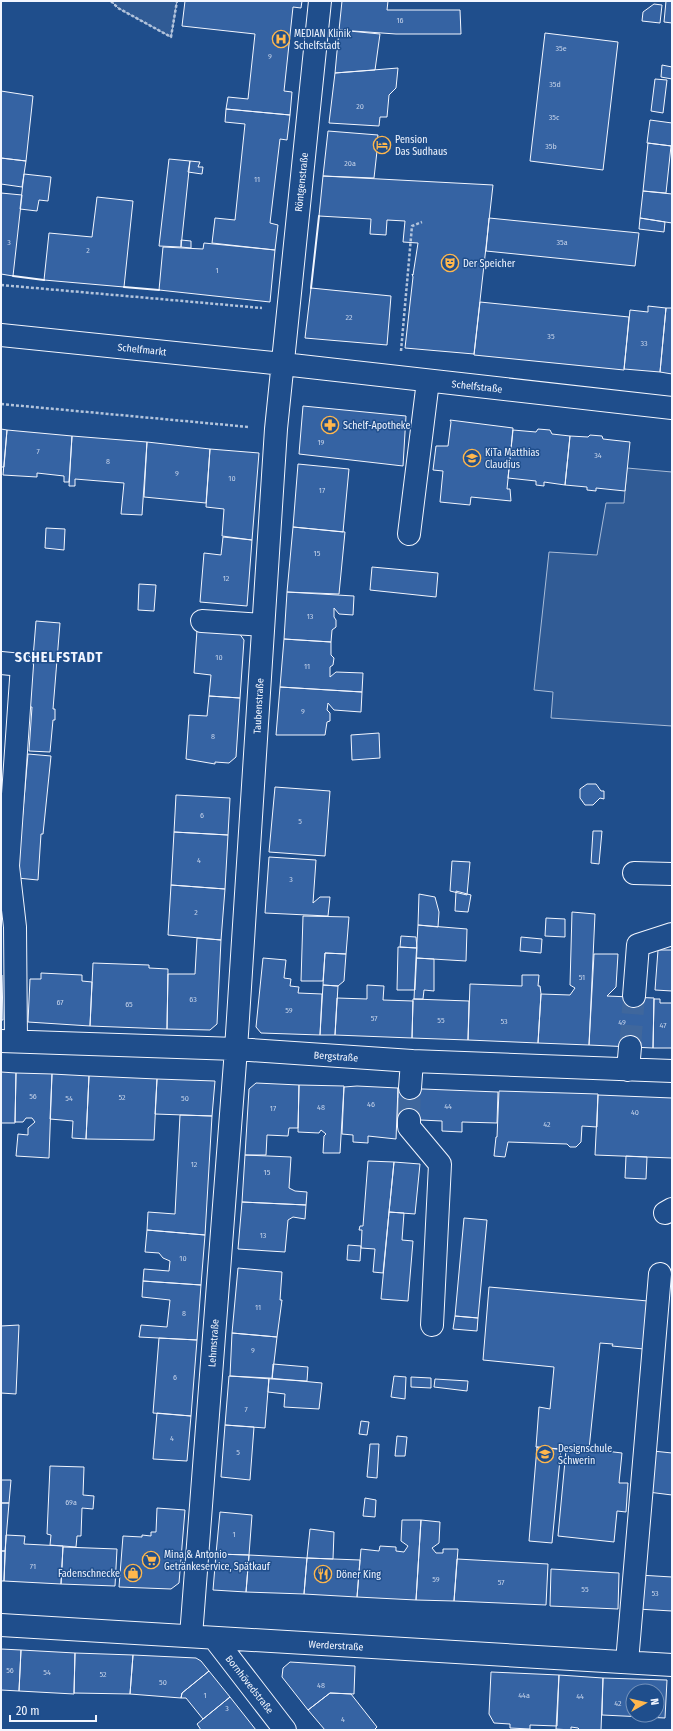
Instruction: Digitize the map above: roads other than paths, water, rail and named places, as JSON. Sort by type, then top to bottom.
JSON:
[{"type":"street","name":"Röntgenstraße","points":[[283,364],[320,1]]},
{"type":"street","name":"Schelfmarkt","points":[[1,335],[283,364]]},
{"type":"street","name":"Schelfstraße","points":[[283,364],[672,408]]},
{"type":"street","name":"Taubenstraße","points":[[236,1050],[276,429],[283,364]]},
{"type":"street","points":[[409,534],[428,381]]},
{"type":"street","points":[[202,621],[263,625]]},
{"type":"street","points":[[1,663],[22,665],[8,866],[8,1041]]},
{"type":"street","points":[[634,873],[672,874]]},
{"type":"street","points":[[634,996],[638,945],[672,934]]},
{"type":"street","name":"Bergstraße","points":[[8,1041],[236,1050],[412,1062],[672,1071]]},
{"type":"street","points":[[628,1070],[630,1047]]},
{"type":"street","name":"Lehmstraße","points":[[191,1636],[236,1050]]},
{"type":"street","points":[[410,1088],[412,1062]]},
{"type":"street","points":[[409,1120],[409,1127],[440,1164],[432,1325]]},
{"type":"street","points":[[627,1662],[660,1274]]},
{"type":"street","name":"Werderstraße","points":[[1,1625],[672,1665]]},
{"type":"street","name":"Bornhövedstraße","points":[[214,1638],[285,1730]]},
{"type":"tunnel","points":[[630,1047],[634,996]]},
{"type":"tunnel","points":[[409,1120],[410,1088]]},
{"type":"place","name":"MEDIAN Klinik Schelfstadt","points":[[281,39]]},
{"type":"place","name":"Pension Das Sudhaus","points":[[382,145]]},
{"type":"place","name":"Der Speicher","points":[[450,263]]},
{"type":"place","name":"Schelf-Apotheke","points":[[330,425]]},
{"type":"place","name":"KiTa Matthias Claudius","points":[[472,458]]},
{"type":"place","name":"Designschule Schwerin","points":[[545,1454]]},
{"type":"place","name":"Mina & Antonio Getränkeservice, Spätkauf","points":[[151,1560]]},
{"type":"place","name":"Fadenschnecke","points":[[133,1573]]},
{"type":"place","name":"Döner King","points":[[323,1574]]},
{"type":"district","name":"SCHELFSTADT","points":[[59,657]]}]
